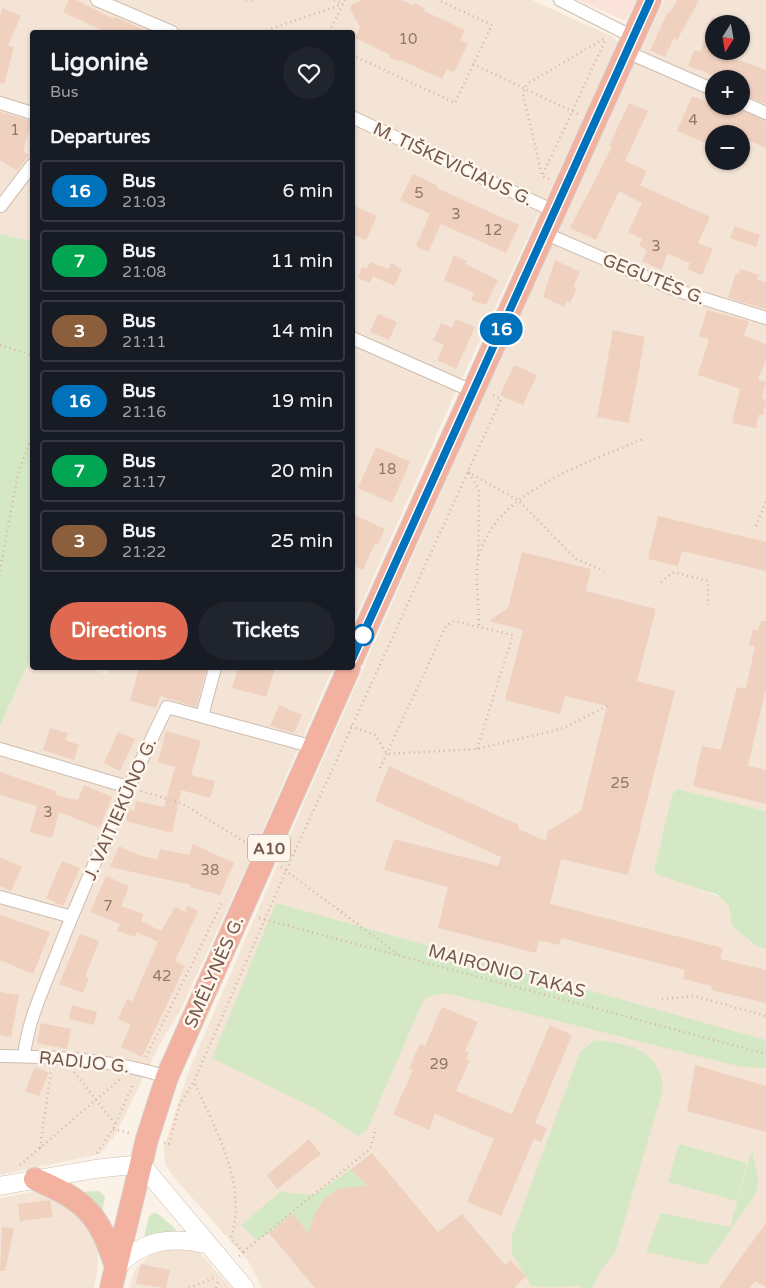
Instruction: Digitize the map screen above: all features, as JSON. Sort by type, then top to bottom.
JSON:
[{"type":"highway","points":[[355,652],[554,211],[624,43],[650,0]]},
{"type":"highway","name":"SMĖLYNĖS G.","points":[[114,1278],[140,1164],[167,1077],[232,906],[260,846],[314,747],[348,670]]},
{"type":"highway","points":[[30,1173],[83,1204],[98,1222],[114,1278]]},
{"type":"main road","points":[[0,1186],[30,1173],[140,1164],[206,1244],[223,1271],[245,1288]]},
{"type":"main road","points":[[114,1278],[128,1256],[144,1246],[162,1240],[186,1239],[206,1244]]},
{"type":"street","points":[[97,0],[166,30]]},
{"type":"street","points":[[560,0],[624,43],[705,85]]},
{"type":"street","points":[[0,103],[30,111]]},
{"type":"street","points":[[750,106],[766,113]]},
{"type":"street","name":"M. TIŠKEVIČIAUS G.","points":[[355,118],[554,211]]},
{"type":"street","points":[[1,206],[30,167]]},
{"type":"street","name":"GEGUTĖS G.","points":[[544,233],[676,290],[766,318]]},
{"type":"street","points":[[355,339],[475,386]]},
{"type":"street","points":[[202,716],[214,670]]},
{"type":"street","name":"J. VAITIEKŪNO G.","points":[[24,1056],[31,1022],[72,917],[128,787],[166,707],[314,747]]},
{"type":"street","points":[[0,749],[128,787]]},
{"type":"street","points":[[0,898],[72,917]]},
{"type":"street","name":"RADIJO G.","points":[[0,1056],[58,1058],[137,1067],[167,1077]]},
{"type":"path","points":[[246,0],[256,0]]},
{"type":"path","points":[[334,0],[343,4]]},
{"type":"path","points":[[330,30],[345,0]]},
{"type":"path","points":[[355,56],[455,103],[492,25],[438,0]]},
{"type":"path","points":[[268,30],[343,4]]},
{"type":"path","points":[[542,176],[523,94],[527,84],[606,38],[624,43]]},
{"type":"path","points":[[542,176],[606,38]]},
{"type":"path","points":[[473,64],[580,114]]},
{"type":"path","points":[[542,176],[550,180]]},
{"type":"path","points":[[0,345],[30,354]]},
{"type":"path","points":[[243,1252],[231,1238],[237,1220],[232,1170],[194,1081],[286,870],[501,399],[493,396],[496,389],[475,386]]},
{"type":"path","points":[[478,561],[492,529],[518,500],[546,482],[643,439]]},
{"type":"path","points":[[0,571],[18,473],[30,442]]},
{"type":"path","points":[[468,472],[518,500],[576,559],[604,571]]},
{"type":"path","points":[[468,472],[479,490],[479,625]]},
{"type":"path","points":[[756,526],[766,501]]},
{"type":"path","points":[[661,582],[674,572],[708,581],[708,605]]},
{"type":"path","points":[[380,768],[446,626],[454,621],[479,625],[512,635],[477,749]]},
{"type":"path","points":[[387,754],[477,749],[564,728],[607,706]]},
{"type":"path","points":[[351,726],[375,735],[387,754]]},
{"type":"path","points":[[128,787],[181,803],[251,846],[260,846],[286,870],[400,956]]},
{"type":"path","points":[[88,1154],[97,1153],[116,1124],[137,1067],[232,906]]},
{"type":"path","name":"MAIRONIO TAKAS","points":[[232,906],[264,919],[766,1054]]},
{"type":"path","points":[[662,999],[694,996],[766,1016]]},
{"type":"path","points":[[58,1058],[116,1124]]},
{"type":"path","points":[[40,1148],[58,1058]]},
{"type":"path","points":[[30,1173],[16,1169],[96,1099],[137,1067]]},
{"type":"path","points":[[189,1288],[223,1271],[243,1252],[370,1149],[376,1128]]},
{"type":"shaded area","points":[[0,0],[532,0],[611,36],[619,42],[452,400],[355,618],[355,30],[30,30],[30,241],[0,234]]},
{"type":"shaded area","points":[[578,0],[637,0],[627,19],[623,20]]},
{"type":"shaded area","points":[[664,0],[766,0],[766,811],[677,790],[672,795],[654,870],[724,899],[729,906],[732,926],[758,947],[766,949],[766,1288],[262,1288],[248,1261],[173,1176],[165,1164],[164,1147],[188,1073],[303,805],[521,311]]},
{"type":"shaded area","points":[[30,659],[30,670],[94,670],[106,674],[108,670],[332,670],[252,855],[180,1011],[158,1047],[116,1134],[100,1154],[0,1175],[0,726]]},
{"type":"shaded area","points":[[34,1192],[48,1192],[78,1208],[99,1246],[94,1288],[0,1288],[0,1198]]},
{"type":"shaded area","points":[[184,1247],[199,1252],[231,1288],[130,1288],[134,1271],[150,1255],[158,1250]]},
{"type":"green space","points":[[0,234],[30,241],[30,659],[0,726]]},
{"type":"green space","points":[[677,789],[766,811],[766,949],[758,947],[732,926],[729,906],[718,895],[656,874],[654,870],[672,795]]},
{"type":"green space","points":[[276,903],[766,1040],[766,1068],[742,1067],[446,993],[427,997],[423,1001],[367,1130],[358,1136],[314,1108],[212,1058]]},
{"type":"green space","points":[[595,1040],[630,1046],[649,1057],[661,1075],[663,1089],[615,1253],[601,1270],[592,1288],[583,1288],[578,1285],[568,1287],[531,1286],[512,1253],[512,1236],[580,1052]]},
{"type":"green space","points":[[679,1144],[747,1163],[737,1201],[668,1182]]},
{"type":"green space","points":[[752,1151],[758,1178],[757,1192],[706,1265],[646,1252],[661,1213],[730,1227]]},
{"type":"green space","points":[[351,1169],[367,1186],[342,1189],[327,1196],[317,1210],[308,1233],[293,1214],[269,1233],[256,1240],[241,1225],[280,1192],[314,1195]]},
{"type":"green space","points":[[98,1191],[105,1196],[102,1213],[79,1192]]},
{"type":"green space","points":[[153,1213],[158,1214],[176,1229],[175,1232],[144,1240],[148,1218]]},
{"type":"building","points":[[69,0],[76,0],[114,19],[115,17],[144,30],[101,30],[63,12]]},
{"type":"building","points":[[363,0],[402,0],[414,6],[415,3],[425,9],[424,11],[465,30],[460,40],[468,43],[454,72],[447,69],[442,79],[401,60],[400,62],[389,57],[390,55],[355,38],[360,27],[350,9],[352,4]]},
{"type":"building","points":[[677,0],[699,0],[677,40],[674,38],[665,57],[650,50],[668,12],[670,13]]},
{"type":"building","points":[[3,8],[21,16],[8,45],[14,47],[4,84],[0,83],[0,15]]},
{"type":"building","points":[[705,37],[705,60],[739,60],[766,70],[766,104],[750,98],[750,70],[705,70],[705,72],[688,66],[694,50],[700,52]]},
{"type":"building","points":[[692,96],[705,101],[705,115],[750,114],[766,121],[766,148],[750,141],[750,125],[705,125],[705,143],[677,131]]},
{"type":"building","points":[[629,103],[648,111],[625,161],[647,171],[640,185],[710,217],[698,243],[713,249],[702,275],[687,269],[690,263],[668,254],[661,270],[642,261],[647,250],[639,246],[642,239],[628,232],[642,203],[619,191],[596,240],[570,228],[612,147],[609,146]]},
{"type":"building","points":[[0,112],[30,120],[30,128],[23,151],[29,155],[17,171],[0,160]]},
{"type":"building","points":[[413,174],[438,186],[437,188],[519,225],[506,253],[441,224],[428,252],[416,246],[430,214],[400,200]]},
{"type":"building","points":[[355,206],[377,216],[366,240],[355,235]]},
{"type":"building","points":[[735,226],[760,235],[756,247],[730,238]]},
{"type":"building","points":[[454,255],[467,261],[465,264],[498,280],[486,305],[471,300],[474,293],[444,280]]},
{"type":"building","points":[[555,260],[580,272],[573,287],[577,288],[570,303],[567,301],[564,307],[543,297]]},
{"type":"building","points":[[370,262],[388,269],[391,263],[402,269],[394,286],[373,276],[370,283],[358,278],[362,267],[367,269]]},
{"type":"building","points":[[740,269],[759,275],[757,280],[766,282],[766,309],[728,298],[736,273],[739,274]]},
{"type":"building","points":[[707,310],[749,321],[744,336],[766,344],[766,360],[758,380],[766,382],[762,398],[766,401],[763,415],[759,414],[756,428],[732,423],[740,389],[698,375],[709,339],[699,336]]},
{"type":"building","points":[[378,314],[397,322],[389,340],[370,332]]},
{"type":"building","points":[[456,319],[475,327],[456,369],[437,360],[444,345],[433,340],[441,323],[452,328]]},
{"type":"building","points":[[613,330],[645,337],[629,423],[597,417]]},
{"type":"building","points":[[514,365],[537,375],[523,405],[500,395]]},
{"type":"building","points":[[376,447],[410,462],[392,503],[358,488]]},
{"type":"building","points":[[355,515],[385,529],[378,544],[375,543],[363,570],[355,566]]},
{"type":"building","points":[[658,516],[766,542],[766,571],[682,551],[678,566],[648,559]]},
{"type":"building","points":[[522,552],[591,569],[586,591],[656,609],[637,681],[675,691],[628,875],[561,859],[550,904],[723,948],[720,959],[766,970],[766,1003],[711,990],[712,986],[683,979],[685,970],[561,938],[559,945],[539,940],[536,953],[438,928],[448,887],[384,870],[394,839],[498,866],[501,857],[375,801],[389,766],[519,825],[518,829],[546,841],[548,831],[581,811],[607,706],[565,696],[560,714],[505,700],[523,630],[489,621],[508,608]]},
{"type":"building","points":[[761,621],[766,621],[766,688],[748,766],[766,770],[766,804],[693,786],[702,746],[721,750],[737,687],[746,689],[755,646],[749,645],[753,629],[758,631]]},
{"type":"building","points":[[138,670],[206,670],[196,707],[160,696],[156,708],[130,701]]},
{"type":"building","points":[[237,670],[274,670],[266,697],[232,688]]},
{"type":"building","points":[[279,705],[302,715],[294,733],[270,726]]},
{"type":"building","points":[[50,728],[68,733],[65,740],[79,745],[74,760],[43,750]]},
{"type":"building","points":[[166,731],[201,741],[191,775],[215,781],[210,798],[181,790],[172,833],[126,821],[129,809],[134,811],[136,801],[164,807],[175,767],[158,762]]},
{"type":"building","points":[[118,732],[135,739],[120,771],[104,763]]},
{"type":"building","points":[[0,772],[56,791],[55,795],[78,800],[84,785],[112,797],[100,828],[59,812],[52,838],[30,832],[37,806],[0,795]]},
{"type":"building","points":[[193,844],[234,863],[220,895],[190,887],[191,885],[110,867],[119,846],[141,856],[158,859],[160,849],[189,855]]},
{"type":"building","points":[[0,857],[22,867],[11,891],[0,886]]},
{"type":"building","points":[[62,861],[80,868],[63,906],[46,898]]},
{"type":"building","points":[[106,876],[129,886],[121,906],[144,914],[141,921],[161,931],[175,907],[185,912],[187,906],[198,911],[175,961],[185,966],[142,1057],[121,1047],[131,1025],[118,1019],[127,999],[132,1002],[158,942],[137,932],[135,937],[117,931],[120,924],[90,912]]},
{"type":"building","points":[[0,915],[50,932],[33,974],[0,960]]},
{"type":"building","points":[[80,934],[99,941],[85,977],[89,978],[83,993],[59,984]]},
{"type":"building","points":[[0,992],[19,995],[11,1037],[0,1035]]},
{"type":"building","points":[[72,1005],[97,1012],[94,1025],[69,1019]]},
{"type":"building","points":[[442,1007],[478,1022],[465,1051],[469,1052],[466,1059],[470,1060],[456,1091],[512,1114],[550,1025],[572,1035],[535,1123],[547,1128],[541,1142],[534,1139],[501,1216],[467,1202],[494,1139],[435,1114],[429,1130],[393,1114],[413,1070],[409,1068],[420,1044],[425,1046]]},
{"type":"building","points":[[41,1023],[71,1029],[67,1049],[37,1043]]},
{"type":"building","points":[[695,1065],[766,1086],[766,1132],[687,1111]]},
{"type":"building","points":[[35,1067],[49,1073],[39,1096],[25,1091]]},
{"type":"building","points":[[309,1139],[321,1154],[277,1189],[267,1175]]},
{"type":"building","points":[[372,1153],[438,1232],[462,1214],[505,1265],[510,1260],[526,1276],[514,1288],[315,1288],[269,1233],[293,1214],[308,1233],[315,1213],[324,1199],[340,1188],[367,1186],[351,1169]]},
{"type":"building","points":[[50,1200],[53,1217],[20,1221],[18,1204]]},
{"type":"building","points":[[766,1223],[766,1287],[755,1281],[750,1288],[719,1288]]},
{"type":"building","points":[[2,1227],[14,1229],[5,1271],[0,1271]]},
{"type":"building","points":[[141,1264],[170,1270],[166,1288],[136,1284]]},
{"type":"bus line","name":"16","points":[[355,652],[650,0]]}]
